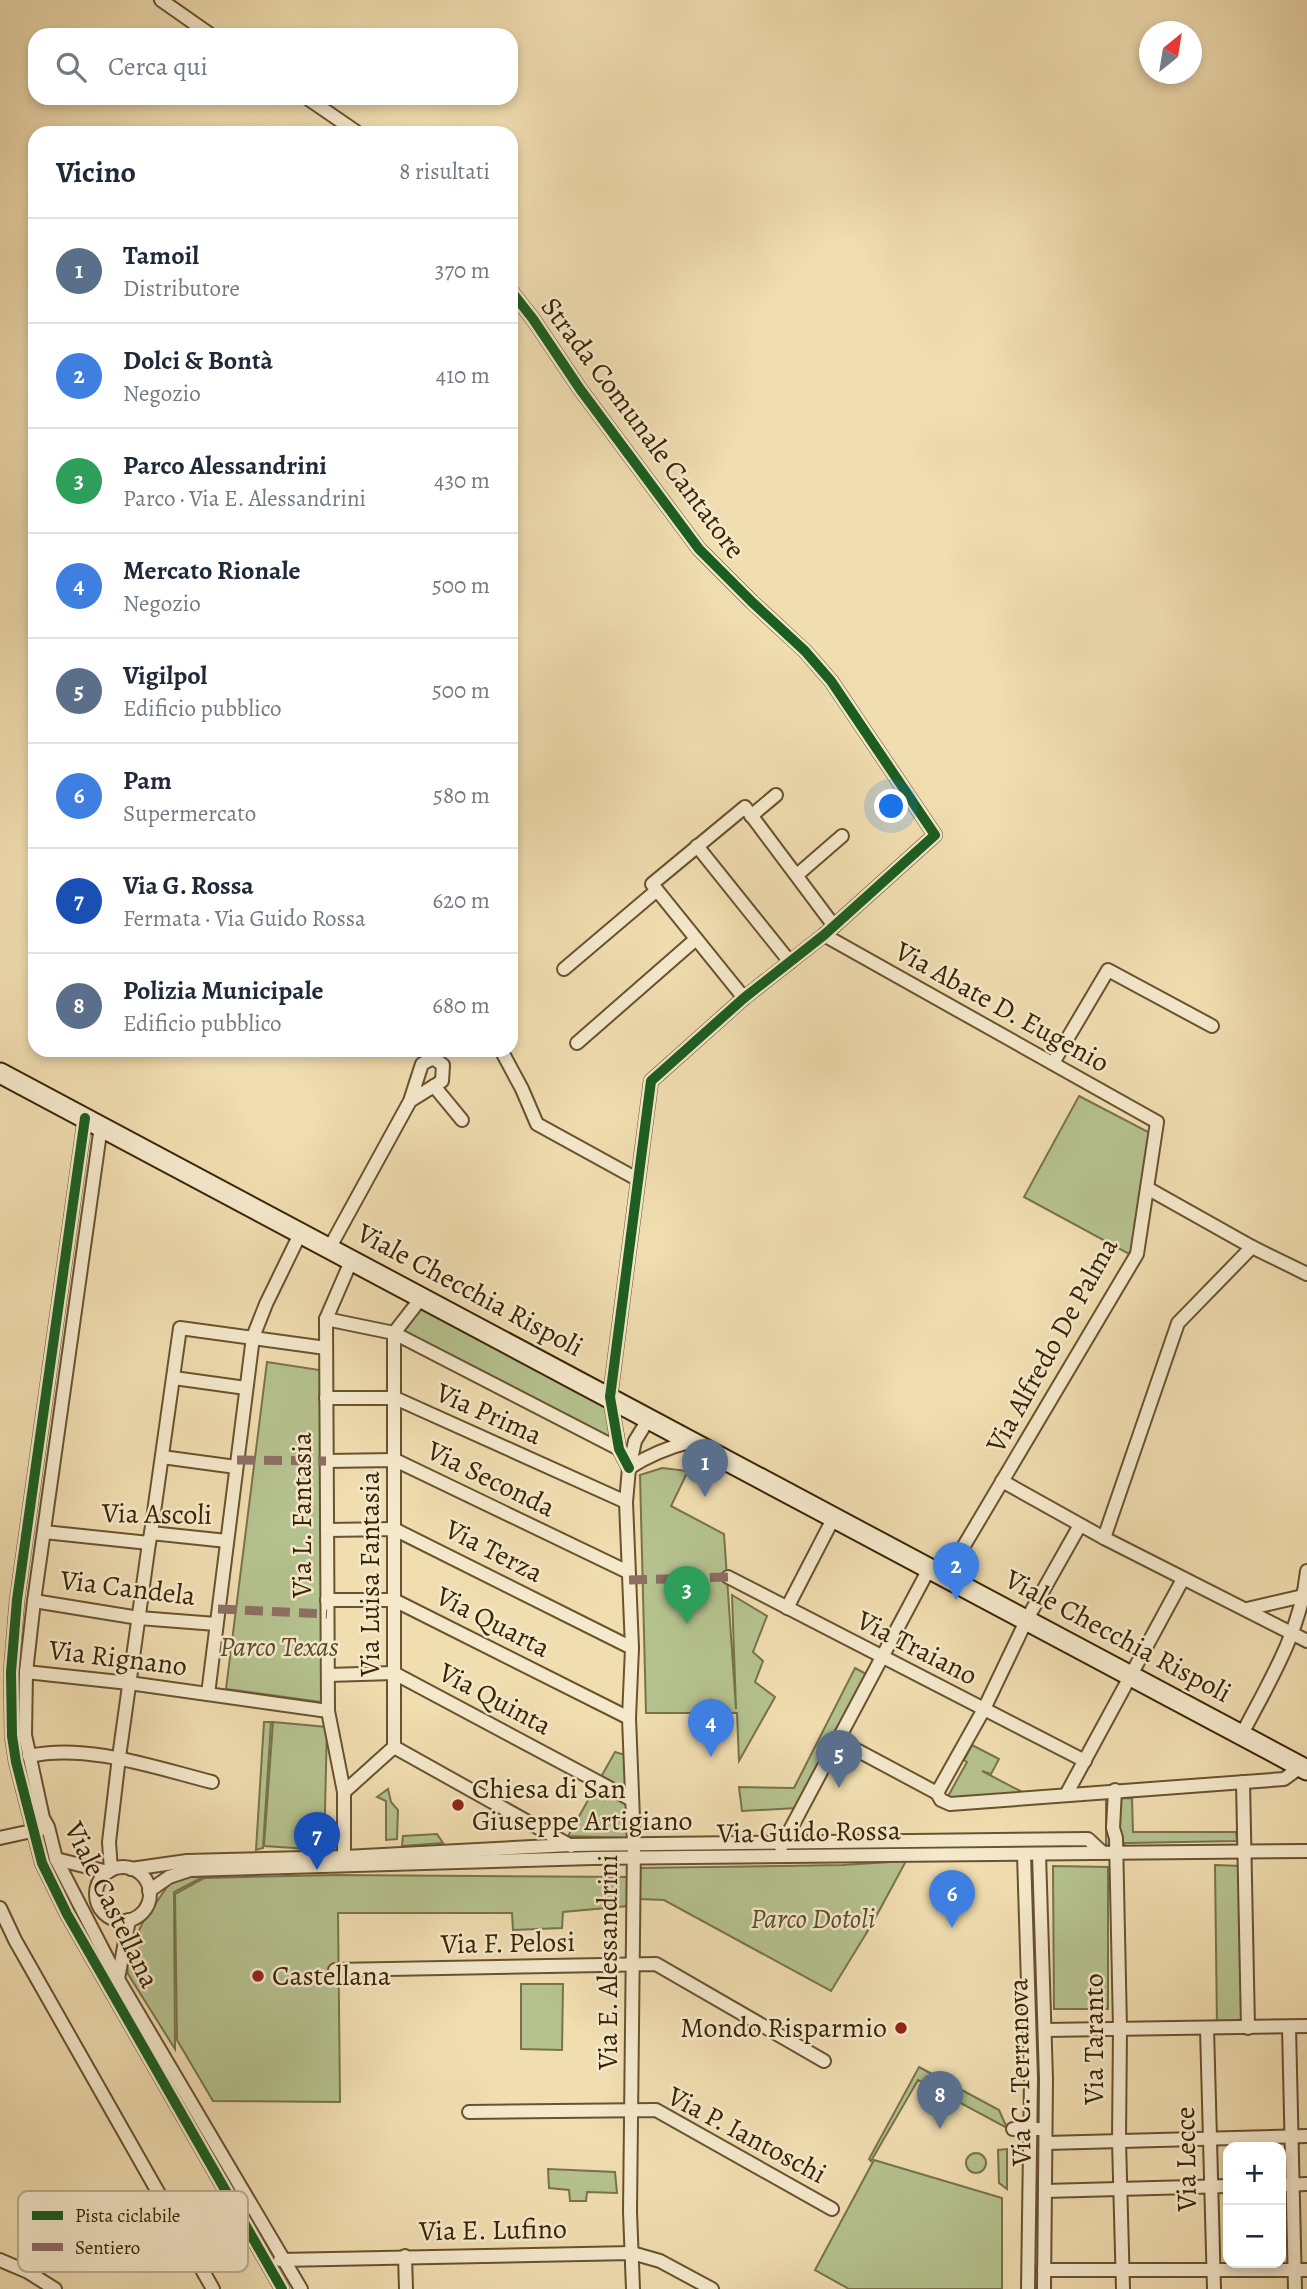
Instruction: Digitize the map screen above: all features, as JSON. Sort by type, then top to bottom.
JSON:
[{"type":"main road","name":"Viale Checchia Rispoli","points":[[0,1073],[1242,1734],[1303,1774]]},
{"type":"street","points":[[161,0],[201,28]]},
{"type":"street","points":[[317,105],[348,126]]},
{"type":"street","name":"Strada Comunale Cantatore","points":[[518,301],[699,549],[805,652],[831,681],[935,835],[824,935],[744,998],[651,1081],[610,1397]]},
{"type":"street","points":[[751,816],[776,795]]},
{"type":"street","points":[[744,998],[652,884],[745,807],[834,926]]},
{"type":"street","points":[[797,874],[842,836]]},
{"type":"street","points":[[697,846],[790,962]]},
{"type":"street","points":[[564,969],[656,891]]},
{"type":"street","name":"Via Abate D. Eugenio","points":[[824,935],[1157,1122]]},
{"type":"street","points":[[577,1043],[696,939]]},
{"type":"street","points":[[1052,1063],[1108,970],[1212,1026]]},
{"type":"street","points":[[330,1247],[410,1101],[422,1064],[435,1057]]},
{"type":"street","points":[[410,1101],[442,1081],[443,1065],[439,1057]]},
{"type":"street","points":[[505,1057],[537,1124],[637,1179]]},
{"type":"street","points":[[434,1086],[462,1120]]},
{"type":"street","points":[[93,1122],[25,1531],[11,1672],[12,1736],[42,1863],[67,1914],[225,2191]]},
{"type":"street","name":"Viale Castellana","points":[[93,1122],[26,1672],[25,1735],[43,1818],[56,1859],[118,1979],[245,2191]]},
{"type":"street","name":"Via Alfredo De Palma","points":[[776,1857],[882,1657],[1002,1481],[1137,1254],[1157,1122]]},
{"type":"street","points":[[1147,1188],[1252,1247],[1307,1274]]},
{"type":"street","points":[[208,1694],[253,1337],[301,1232]]},
{"type":"street","points":[[1104,1538],[1178,1323],[1252,1247]]},
{"type":"street","points":[[352,1259],[326,1319],[394,1333],[619,1449]]},
{"type":"street","points":[[394,1333],[422,1297]]},
{"type":"street","name":"Via L. Fantasia","points":[[326,1319],[328,1711],[344,1792],[344,1862]]},
{"type":"street","points":[[109,1871],[109,1842],[119,1758],[180,1328],[326,1348]]},
{"type":"street","name":"Via Luisa Fantasia","points":[[394,1333],[394,1747]]},
{"type":"street","points":[[174,1378],[246,1388]]},
{"type":"street","points":[[610,1397],[619,1449],[629,1468],[669,1447],[693,1441]]},
{"type":"street","name":"Via Prima","points":[[326,1398],[395,1398],[626,1503]]},
{"type":"street","name":"Via E. Alessandrini","points":[[633,2289],[631,2108],[634,1844],[629,1718],[632,1648],[626,1503],[635,1441],[649,1418]]},
{"type":"street","points":[[162,1457],[236,1467]]},
{"type":"street","name":"Via Seconda","points":[[326,1461],[395,1460],[628,1572]]},
{"type":"street","points":[[1002,1481],[1104,1538],[1307,1641]]},
{"type":"street","points":[[787,1608],[834,1517]]},
{"type":"street","points":[[937,1793],[984,1709],[1027,1619],[1080,1525]]},
{"type":"street","name":"Via Terza","points":[[327,1530],[394,1529],[632,1648]]},
{"type":"street","name":"Via Ascoli","points":[[44,1532],[227,1541]]},
{"type":"street","points":[[1242,1734],[1293,1634],[1307,1571]]},
{"type":"street","name":"Via Traiano","points":[[728,1577],[1085,1761]]},
{"type":"street","points":[[1067,1793],[1183,1579]]},
{"type":"street","points":[[1247,1609],[1303,1597]]},
{"type":"street","name":"Via Quarta","points":[[327,1600],[394,1600],[629,1718]]},
{"type":"street","name":"Via Candela","points":[[34,1601],[139,1618],[216,1624]]},
{"type":"street","name":"Via Rignano","points":[[26,1672],[130,1683],[328,1711]]},
{"type":"street","name":"Via Quinta","points":[[328,1675],[394,1673],[632,1800]]},
{"type":"street","points":[[838,1740],[937,1793],[940,1800],[950,1804],[1067,1793],[1284,1779],[1303,1774]]},
{"type":"street","points":[[344,1792],[394,1747],[593,1858]]},
{"type":"street","points":[[30,1756],[48,1752],[119,1758],[212,1782]]},
{"type":"street","points":[[1243,1782],[1248,2028]]},
{"type":"street","name":"Via Taranto","points":[[1115,1790],[1116,1838],[1110,1853],[1120,2029],[1119,2141],[1123,2289]]},
{"type":"street","points":[[0,1838],[48,1827]]},
{"type":"street","points":[[131,1869],[187,1861],[344,1862],[634,1844],[1088,1839],[1110,1853]]},
{"type":"street","name":"Via Guido Rossa","points":[[149,1891],[169,1877],[190,1870],[344,1862],[1307,1851]]},
{"type":"street","name":"Via C. Terranova","points":[[1039,1854],[1045,2030],[1044,2289]]},
{"type":"street","points":[[1024,1855],[1031,2129],[1028,2289]]},
{"type":"street","points":[[56,1859],[109,1871]]},
{"type":"street","points":[[123,1867],[131,1869],[144,1878],[149,1899],[142,1913],[129,1920],[114,1920],[98,1905],[96,1890],[102,1877],[109,1871],[123,1867]]},
{"type":"street","points":[[67,1914],[80,1908],[98,1905]]},
{"type":"street","points":[[0,1908],[15,1940],[157,2191]]},
{"type":"street","points":[[118,1979],[129,1920]]},
{"type":"street","name":"Via F. Pelosi","points":[[335,1970],[656,1964],[824,2061]]},
{"type":"street","points":[[1045,2030],[1307,2026]]},
{"type":"street","points":[[1289,2027],[1292,2136],[1287,2185],[1301,2270],[1295,2289]]},
{"type":"street","name":"Via Lecce","points":[[1207,2028],[1214,2289]]},
{"type":"street","name":"Via P. Iantoschi","points":[[469,2112],[631,2108],[656,2110],[832,2209]]},
{"type":"street","points":[[1013,2129],[1031,2129],[1046,2136],[1119,2141],[1307,2136]]},
{"type":"street","points":[[1287,2185],[1307,2184]]},
{"type":"street","points":[[1045,2191],[1223,2186]]},
{"type":"street","name":"Viale Castellana","points":[[248,2196],[302,2289]]},
{"type":"street","points":[[248,2232],[282,2289]]},
{"type":"street","name":"Via E. Lufino","points":[[267,2265],[285,2258],[632,2253],[660,2261],[712,2289]]},
{"type":"street","points":[[405,2256],[406,2289]]},
{"type":"street","points":[[0,2260],[18,2268]]},
{"type":"street","points":[[1044,2270],[1301,2270]]},
{"type":"street","points":[[28,2272],[55,2289]]},
{"type":"street","points":[[203,2272],[213,2289]]},
{"type":"green space","points":[[1079,1096],[1152,1134],[1131,1255],[1024,1197]]},
{"type":"green space","points":[[424,1300],[606,1398],[613,1440],[399,1331]]},
{"type":"green space","name":"Parco Texas","points":[[267,1362],[326,1371],[328,1703],[226,1689]]},
{"type":"green space","points":[[662,1468],[688,1471],[671,1506],[724,1534],[736,1709],[732,1595],[767,1616],[753,1652],[763,1661],[755,1682],[775,1697],[739,1761],[737,1713],[646,1713],[640,1475]]},
{"type":"green space","points":[[855,1668],[868,1675],[797,1808],[742,1811],[739,1787],[794,1788]]},
{"type":"green space","points":[[264,1722],[271,1722],[263,1848],[256,1850]]},
{"type":"green space","points":[[273,1722],[327,1727],[324,1850],[264,1846]]},
{"type":"green space","points":[[972,1745],[999,1759],[991,1774],[982,1771],[1028,1795],[946,1800],[967,1762],[964,1760]]},
{"type":"green space","points":[[615,1752],[625,1755],[629,1838],[568,1836]]},
{"type":"green space","points":[[388,1789],[391,1802],[398,1810],[397,1839],[386,1840],[386,1801],[377,1797]]},
{"type":"green space","points":[[1132,1798],[1133,1832],[1236,1832],[1237,1841],[1106,1845],[1106,1799]]},
{"type":"green space","points":[[437,1834],[443,1843],[402,1846],[403,1836]]},
{"type":"green space","name":"Parco Dotoli","points":[[906,1861],[831,1991],[664,1900],[639,1899],[637,1868],[843,1865]]},
{"type":"green space","points":[[1215,1865],[1241,1866],[1244,2026],[1217,2027]]},
{"type":"green space","points":[[1053,1866],[1108,1867],[1108,2009],[1054,2009]]},
{"type":"green space","name":"Castellana","points":[[337,1875],[634,1877],[628,1906],[563,1912],[562,1928],[513,1930],[512,1913],[338,1913],[340,2102],[213,2101],[177,2040],[175,1894],[204,1878]]},
{"type":"green space","points":[[189,1877],[203,1877],[174,1892],[175,2049],[128,1974],[127,1967],[133,1943],[143,1922],[169,1884]]},
{"type":"green space","points":[[521,1984],[563,1984],[562,2050],[521,2049]]},
{"type":"green space","points":[[919,2067],[999,2110],[1007,2128],[918,2080],[871,2161],[869,2159]]},
{"type":"green space","points":[[1007,2149],[1007,2189],[999,2183],[998,2150]]},
{"type":"green space","points":[[976,2153],[983,2156],[986,2163],[983,2170],[976,2173],[969,2170],[966,2163],[969,2156]]},
{"type":"green space","points":[[874,2160],[1002,2198],[1002,2289],[849,2289],[815,2270]]},
{"type":"green space","points":[[548,2169],[615,2172],[617,2193],[587,2192],[586,2201],[570,2201],[569,2190],[549,2188]]},
{"type":"marked path","points":[[237,1460],[326,1461]]},
{"type":"marked path","points":[[629,1580],[728,1577]]},
{"type":"marked path","points":[[218,1609],[327,1614]]},
{"type":"cycle path","points":[[518,300],[580,389],[699,549],[805,651],[831,681],[935,835],[824,935],[744,998],[651,1081],[610,1397],[619,1449],[629,1468]]},
{"type":"cycle path","points":[[85,1118],[17,1600],[11,1672],[12,1736],[42,1863],[67,1914],[226,2191]]},
{"type":"cycle path","points":[[248,2230],[282,2289]]},
{"type":"place","name":"Tamoil","points":[[705,1497]]},
{"type":"place","name":"Dolci & Bontà","points":[[956,1600]]},
{"type":"place","name":"Parco Alessandrini","points":[[687,1624]]},
{"type":"place","name":"Mercato Rionale","points":[[711,1757]]},
{"type":"place","name":"Vigilpol","points":[[839,1788]]},
{"type":"place","name":"Chiesa di San Giuseppe Artigiano","points":[[458,1805]]},
{"type":"place","name":"Via G. Rossa","points":[[317,1870]]},
{"type":"place","name":"Pam","points":[[952,1928]]},
{"type":"place","name":"Castellana","points":[[258,1976]]},
{"type":"place","name":"Mondo Risparmio","points":[[901,2028]]},
{"type":"place","name":"Polizia Municipale","points":[[940,2129]]}]
